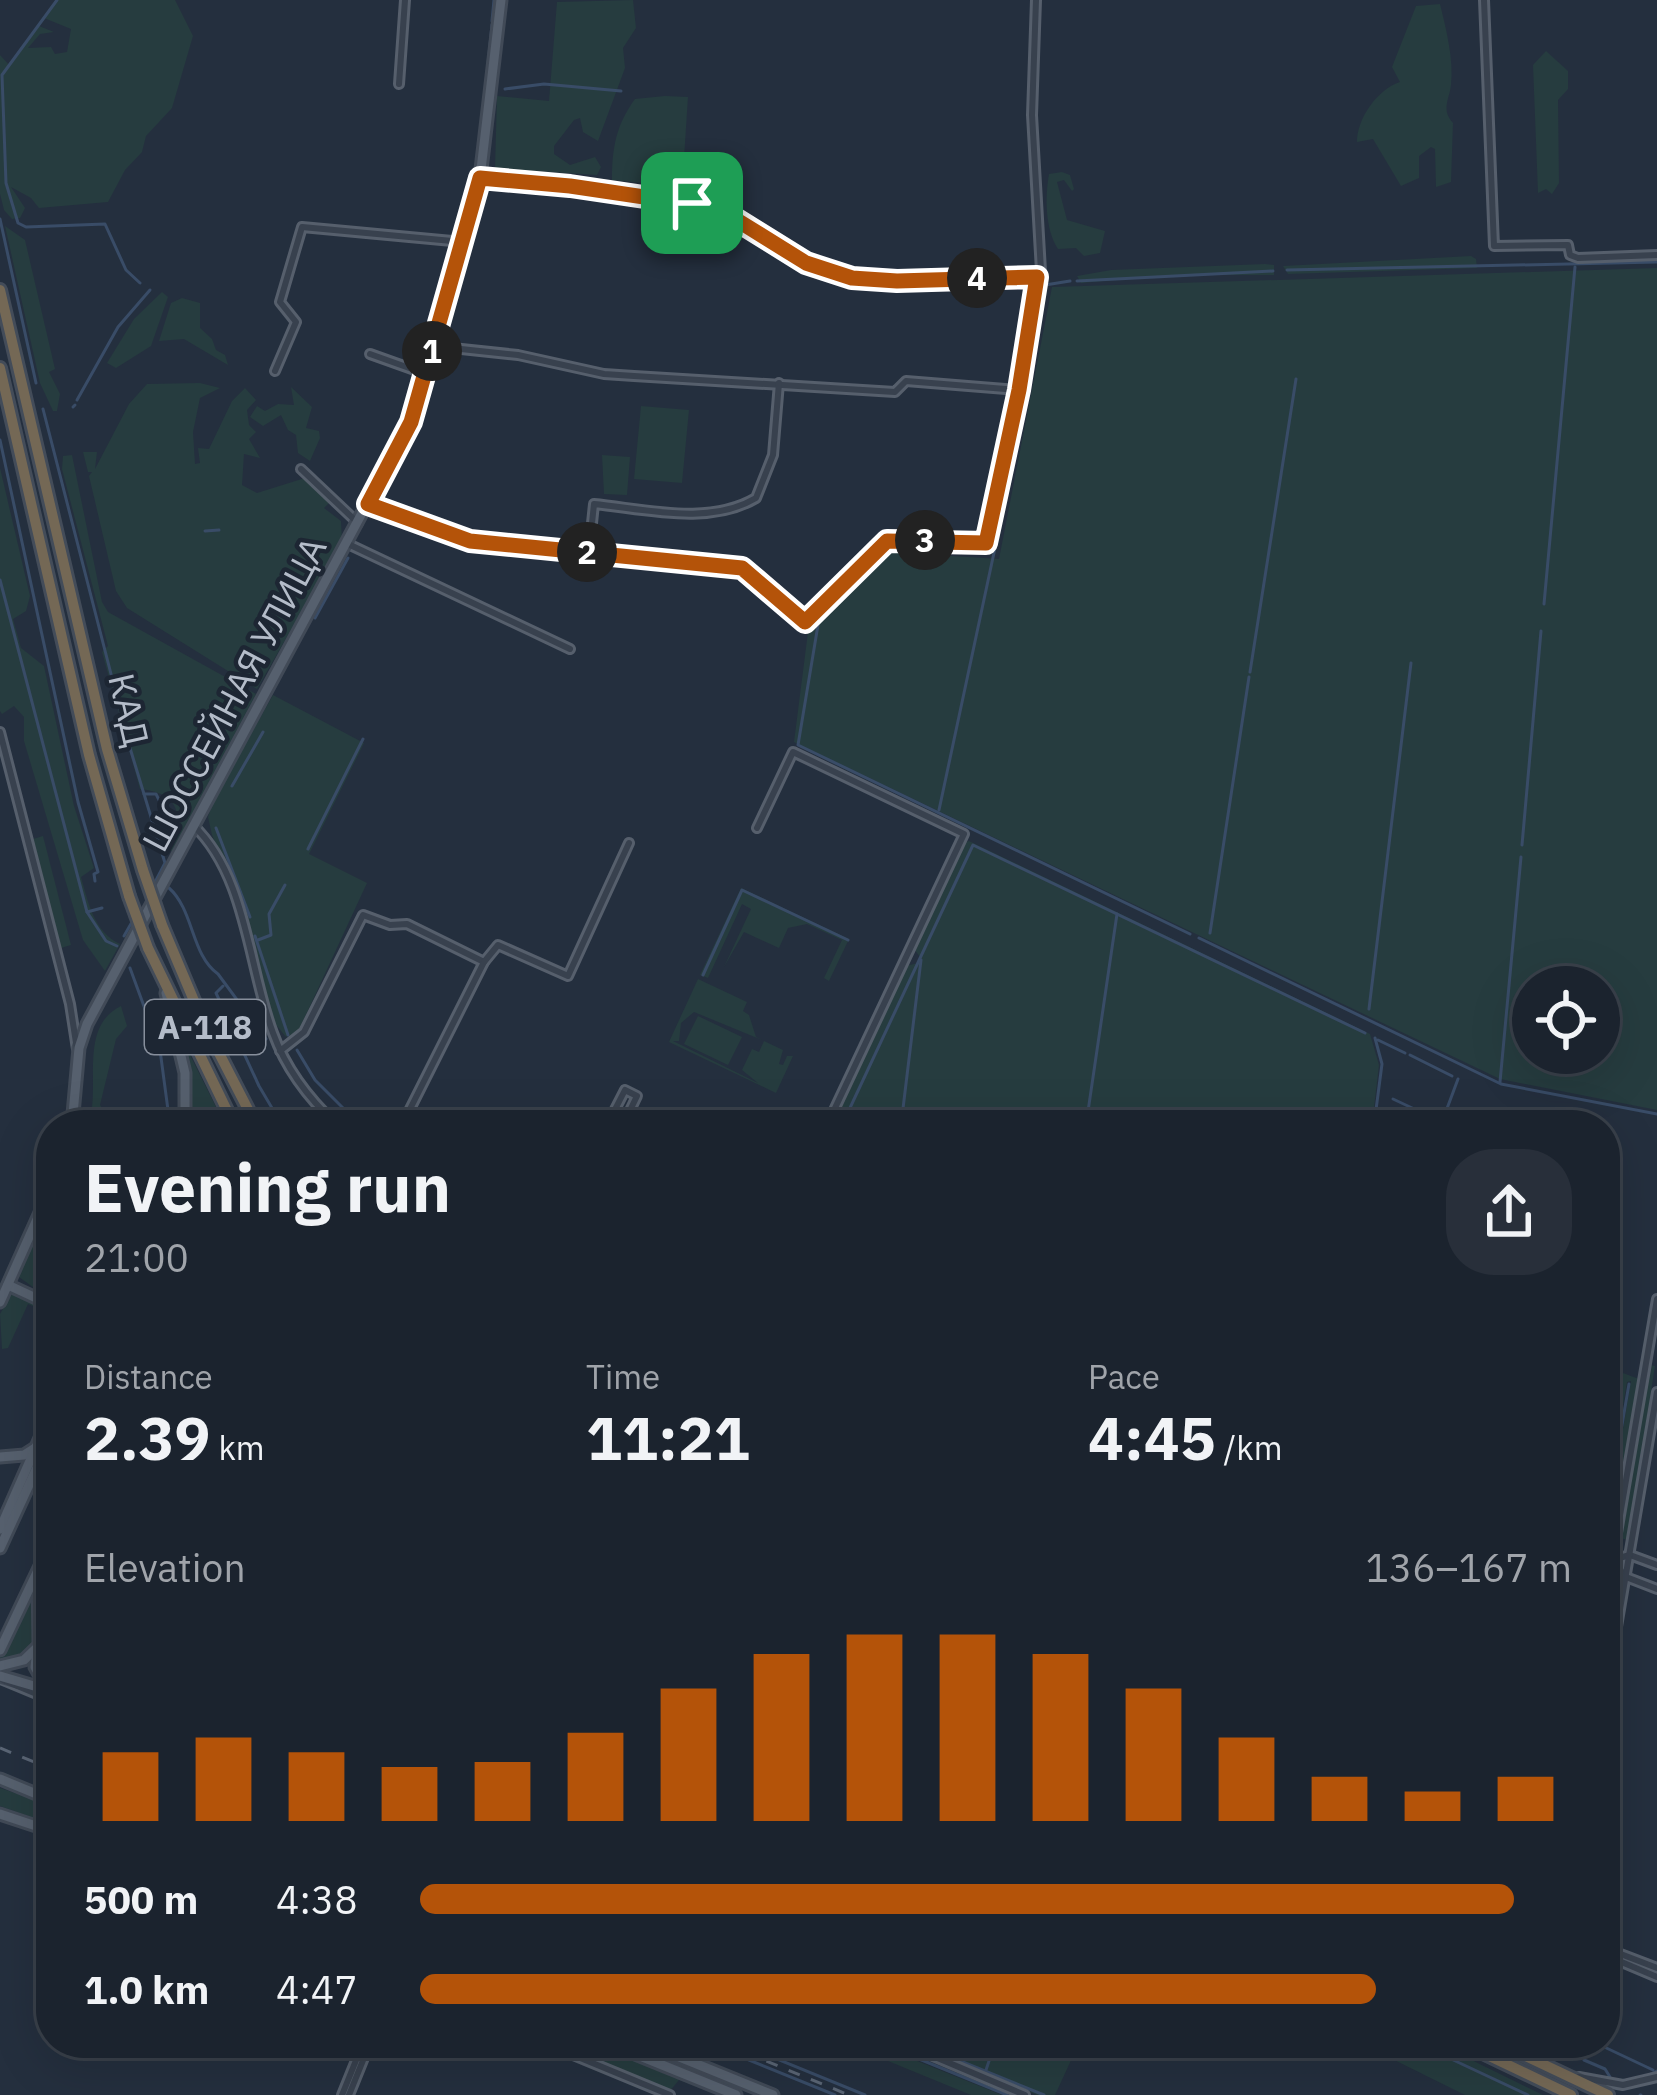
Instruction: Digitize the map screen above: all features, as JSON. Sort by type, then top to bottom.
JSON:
[{"type":"highway","name":"КАД","points":[[0,290],[107,749],[143,870],[202,1022],[248,1110]]},
{"type":"highway","name":"КАД","points":[[0,368],[89,755],[129,896],[165,987],[226,1110]]},
{"type":"highway","points":[[1493,2058],[1570,2095]]},
{"type":"highway","points":[[1530,2058],[1608,2095]]},
{"type":"main road","name":"ШОССЕЙНАЯ УЛИЦА","points":[[73,1110],[81,1038],[94,1011],[411,422],[480,178],[501,0]]},
{"type":"main road","points":[[165,987],[185,1073],[185,1110]]},
{"type":"main road","points":[[0,1302],[36,1222]]},
{"type":"main road","points":[[8,1285],[36,1298]]},
{"type":"main road","points":[[0,1457],[36,1448]]},
{"type":"main road","points":[[1,1539],[36,1464]]},
{"type":"main road","points":[[0,1650],[36,1576]]},
{"type":"main road","points":[[0,1666],[17,1664],[36,1648]]},
{"type":"main road","points":[[0,1677],[36,1687]]},
{"type":"main road","points":[[0,1779],[36,1794]]},
{"type":"main road","points":[[0,1814],[36,1827]]},
{"type":"main road","points":[[645,2058],[736,2095]]},
{"type":"main road","points":[[682,2058],[773,2095]]},
{"type":"street","points":[[399,84],[405,0]]},
{"type":"street","points":[[368,504],[470,541],[742,568],[805,622],[887,541],[986,543],[1041,266],[1032,115],[1036,0]]},
{"type":"street","points":[[1484,0],[1496,248],[1568,245],[1570,255],[1578,258],[1657,255]]},
{"type":"street","points":[[480,178],[705,206],[732,217],[806,263],[852,278],[1037,277]]},
{"type":"street","points":[[275,371],[296,322],[280,302],[302,227],[463,242]]},
{"type":"street","points":[[433,346],[518,355],[604,374],[896,392],[906,381],[1019,390]]},
{"type":"street","points":[[370,353],[426,374]]},
{"type":"street","points":[[589,552],[594,504],[706,513],[756,498],[772,455],[779,383]]},
{"type":"street","points":[[301,469],[358,523]]},
{"type":"street","points":[[346,543],[570,649]]},
{"type":"street","points":[[0,732],[70,1004],[78,1060]]},
{"type":"street","points":[[758,827],[793,752],[964,834],[834,1110]]},
{"type":"street","points":[[193,825],[211,844],[227,879],[280,1051],[321,1110]]},
{"type":"street","points":[[410,1110],[484,962],[498,944],[568,976],[629,843]]},
{"type":"street","points":[[280,1051],[304,1032],[363,915],[390,925],[407,923],[484,962]]},
{"type":"street","points":[[70,1004],[80,1014],[94,1011]]},
{"type":"street","points":[[615,1110],[625,1090],[637,1096],[630,1110]]},
{"type":"street","points":[[1620,1515],[1657,1299]]},
{"type":"street","points":[[1620,1611],[1657,1392]]},
{"type":"street","points":[[1620,1558],[1630,1555],[1657,1565]]},
{"type":"street","points":[[1620,1570],[1626,1577],[1657,1589]]},
{"type":"street","points":[[0,1677],[36,1693]]},
{"type":"street","points":[[1620,1958],[1657,1972]]},
{"type":"street","points":[[345,2095],[361,2058]]},
{"type":"street","points":[[580,2058],[670,2095]]},
{"type":"street","points":[[937,2058],[1024,2095]]},
{"type":"street","points":[[1549,2067],[1612,2085],[1657,2077]]},
{"type":"green space","points":[[57,0],[175,0],[193,36],[172,108],[146,136],[142,152],[125,170],[108,202],[39,208],[11,187],[25,208],[20,218],[12,219],[0,194],[0,55],[10,66],[39,26],[54,32],[40,34],[28,48],[67,52],[71,29],[44,18]]},
{"type":"green space","points":[[633,0],[636,28],[623,48],[625,68],[598,141],[583,132],[580,118],[554,146],[554,154],[570,165],[595,157],[601,167],[597,175],[535,171],[532,177],[495,169],[497,96],[549,101],[557,2]]},
{"type":"green space","points":[[1440,4],[1451,65],[1447,109],[1453,123],[1451,182],[1436,187],[1435,149],[1431,147],[1419,156],[1419,178],[1401,186],[1373,139],[1357,142],[1358,133],[1377,98],[1400,82],[1392,67],[1416,6]]},
{"type":"green space","points":[[1546,51],[1568,71],[1568,89],[1558,100],[1559,183],[1552,194],[1546,189],[1538,193],[1533,65]]},
{"type":"green space","points":[[688,97],[682,189],[673,170],[673,186],[612,180],[623,118],[635,99]]},
{"type":"green space","points":[[1049,174],[1070,175],[1074,189],[1064,180],[1057,182],[1067,220],[1105,231],[1100,253],[1084,256],[1076,248],[1058,249],[1054,241],[1047,213]]},
{"type":"green space","points":[[5,226],[25,240],[55,369],[49,372],[60,394],[57,411],[40,383]]},
{"type":"green space","points":[[1471,256],[1477,268],[1288,274],[1283,266]]},
{"type":"green space","points":[[1274,265],[1274,275],[1172,275],[1081,283],[1077,276],[1111,270]]},
{"type":"green space","points":[[1657,268],[1657,1110],[1500,1079],[794,742],[808,632],[882,546],[890,552],[999,559],[1052,287]]},
{"type":"green space","points":[[162,292],[168,297],[151,346],[116,368],[107,363],[134,319]]},
{"type":"green space","points":[[182,298],[200,303],[200,328],[225,355],[228,365],[184,339],[159,341],[171,303]]},
{"type":"green space","points":[[200,383],[220,388],[200,398],[193,432],[195,464],[200,463],[198,448],[209,449],[232,401],[245,388],[256,400],[247,410],[249,425],[256,432],[249,439],[260,458],[244,454],[242,485],[257,493],[305,478],[330,502],[324,508],[341,521],[342,541],[257,689],[127,608],[116,591],[89,476],[92,472],[88,472],[83,452],[97,452],[95,469],[129,404],[147,384]]},
{"type":"green space","points":[[291,387],[312,407],[306,428],[319,431],[310,461],[298,453],[296,435],[281,415],[263,426],[250,417],[257,406],[265,411],[278,404],[294,405]]},
{"type":"green space","points":[[641,406],[689,410],[682,483],[634,479]]},
{"type":"green space","points":[[72,455],[102,602],[108,612],[256,694],[172,852],[162,837],[178,826],[176,810],[163,795],[140,789],[102,652],[108,646],[62,469],[63,456]]},
{"type":"green space","points":[[602,455],[630,457],[627,495],[604,494]]},
{"type":"green space","points":[[0,468],[30,596],[26,611],[13,619],[21,648],[44,666],[74,806],[94,868],[81,877],[90,906],[104,932],[120,944],[105,971],[83,940],[24,741],[24,717],[14,706],[0,711]]},
{"type":"green space","points":[[273,695],[364,743],[309,854],[367,883],[298,1032],[286,1037],[273,1021],[243,909],[208,817]]},
{"type":"green space","points":[[43,836],[71,945],[61,948],[33,839]]},
{"type":"green space","points":[[969,841],[1370,1034],[1379,1065],[1374,1110],[838,1110],[906,966],[921,958],[914,949],[963,843]]},
{"type":"green space","points":[[741,888],[849,939],[829,981],[824,978],[842,940],[807,924],[788,928],[779,948],[744,932],[724,967],[751,909],[742,904],[708,978],[700,975]]},
{"type":"green space","points":[[698,979],[747,1002],[743,1011],[762,1040],[694,1012],[681,1023],[679,1041],[673,1041],[758,1083],[742,1070],[752,1049],[759,1052],[764,1041],[783,1050],[779,1064],[793,1056],[776,1093],[669,1042]]},
{"type":"green space","points":[[121,1006],[127,1026],[116,1039],[100,1105],[103,1110],[92,1110],[95,1043],[108,1016]]},
{"type":"green space","points":[[698,1016],[742,1037],[728,1065],[684,1044]]},
{"type":"green space","points":[[184,1043],[218,1110],[187,1110]]},
{"type":"green space","points":[[36,1239],[36,1289],[19,1277]]},
{"type":"green space","points":[[11,1295],[36,1306],[28,1304],[8,1348],[2,1349],[0,1314]]},
{"type":"green space","points":[[1650,1365],[1655,1366],[1628,1540],[1620,1538]]},
{"type":"green space","points":[[1623,1373],[1639,1379],[1620,1492],[1620,1447],[1631,1381],[1627,1382],[1620,1423]]},
{"type":"green space","points":[[32,1599],[33,1641],[23,1654],[0,1664],[0,1655]]},
{"type":"green space","points":[[0,1788],[36,1800],[36,1819],[0,1806]]},
{"type":"green space","points":[[601,2058],[631,2058],[722,2095],[679,2080],[669,2092],[600,2064]]},
{"type":"green space","points":[[881,2058],[910,2058],[1002,2095],[971,2095]]},
{"type":"green space","points":[[945,2058],[1072,2058],[1055,2095],[1037,2095]]},
{"type":"green space","points":[[1390,2058],[1468,2058],[1543,2095],[1465,2095]]},
{"type":"waterway","points":[[57,0],[2,75],[6,183],[18,223],[26,227],[105,224],[126,270],[140,283]]},
{"type":"waterway","points":[[492,21],[494,0]]},
{"type":"waterway","points":[[485,93],[492,25]]},
{"type":"waterway","points":[[505,89],[544,84],[621,91]]},
{"type":"waterway","points":[[483,113],[484,97]]},
{"type":"waterway","points":[[0,219],[36,383]]},
{"type":"waterway","points":[[1287,270],[1657,262]]},
{"type":"waterway","points":[[1544,604],[1575,267]]},
{"type":"waterway","points":[[1077,281],[1273,271]]},
{"type":"waterway","points":[[939,810],[1026,403],[1045,285],[1070,281]]},
{"type":"waterway","points":[[77,400],[118,327],[150,290]]},
{"type":"waterway","points":[[1250,672],[1296,379]]},
{"type":"waterway","points":[[43,409],[130,748],[165,863],[152,888]]},
{"type":"waterway","points":[[0,440],[78,802],[98,872],[95,881]]},
{"type":"waterway","points":[[205,531],[219,530]]},
{"type":"waterway","points":[[880,554],[819,619],[798,745],[1190,934]]},
{"type":"waterway","points":[[315,618],[348,558]]},
{"type":"waterway","points":[[0,580],[87,912],[106,941],[117,946]]},
{"type":"waterway","points":[[1522,845],[1541,631]]},
{"type":"waterway","points":[[1369,1009],[1411,663]]},
{"type":"waterway","points":[[1210,933],[1249,677]]},
{"type":"waterway","points":[[232,786],[263,732]]},
{"type":"waterway","points":[[308,849],[363,739]]},
{"type":"waterway","points":[[144,794],[156,794],[160,802]]},
{"type":"waterway","points":[[216,828],[250,917]]},
{"type":"waterway","points":[[849,1110],[973,845],[1365,1033]]},
{"type":"waterway","points":[[1500,1082],[1521,857]]},
{"type":"waterway","points":[[258,940],[271,935],[269,914],[285,885]]},
{"type":"waterway","points":[[169,888],[183,908],[202,956],[266,1039]]},
{"type":"waterway","points":[[703,975],[742,890],[848,940]]},
{"type":"waterway","points":[[87,912],[102,908]]},
{"type":"waterway","points":[[1088,1110],[1117,914]]},
{"type":"waterway","points":[[124,936],[132,922]]},
{"type":"waterway","points":[[255,936],[288,1035]]},
{"type":"waterway","points":[[1199,938],[1501,1084],[1657,1114]]},
{"type":"waterway","points":[[903,1110],[921,960]]},
{"type":"waterway","points":[[130,968],[160,1050],[168,1110]]},
{"type":"waterway","points":[[223,986],[216,993],[273,1110]]},
{"type":"waterway","points":[[1375,1038],[1382,1064],[1376,1110]]},
{"type":"waterway","points":[[1378,1040],[1405,1053]]},
{"type":"waterway","points":[[297,1050],[315,1080],[345,1110]]},
{"type":"waterway","points":[[1410,1055],[1452,1076]]},
{"type":"waterway","points":[[1446,1110],[1458,1079]]},
{"type":"waterway","points":[[1393,1099],[1416,1110]]},
{"type":"waterway","points":[[1620,1436],[1629,1384]]},
{"type":"waterway","points":[[1620,2054],[1653,2070]]},
{"type":"waterway","points":[[744,2058],[835,2095]]},
{"type":"waterway","points":[[775,2058],[865,2095]]},
{"type":"waterway","points":[[917,2058],[1007,2095]]},
{"type":"waterway","points":[[953,2058],[1044,2095]]},
{"type":"waterway","points":[[986,2070],[990,2058]]},
{"type":"waterway","points":[[1449,2058],[1528,2095]]},
{"type":"waterway","points":[[1584,2060],[1605,2069],[1610,2077]]},
{"type":"waterway","points":[[1645,2077],[1657,2071]]},
{"type":"railway","points":[[0,1748],[36,1763]]},
{"type":"railway","points":[[759,2058],[849,2095]]},
{"type":"route","points":[[480,178],[692,203],[732,217],[806,263],[852,278],[1037,277],[986,543],[896,538],[880,544],[805,622],[742,568],[470,541],[368,504],[411,422],[480,178]]}]
